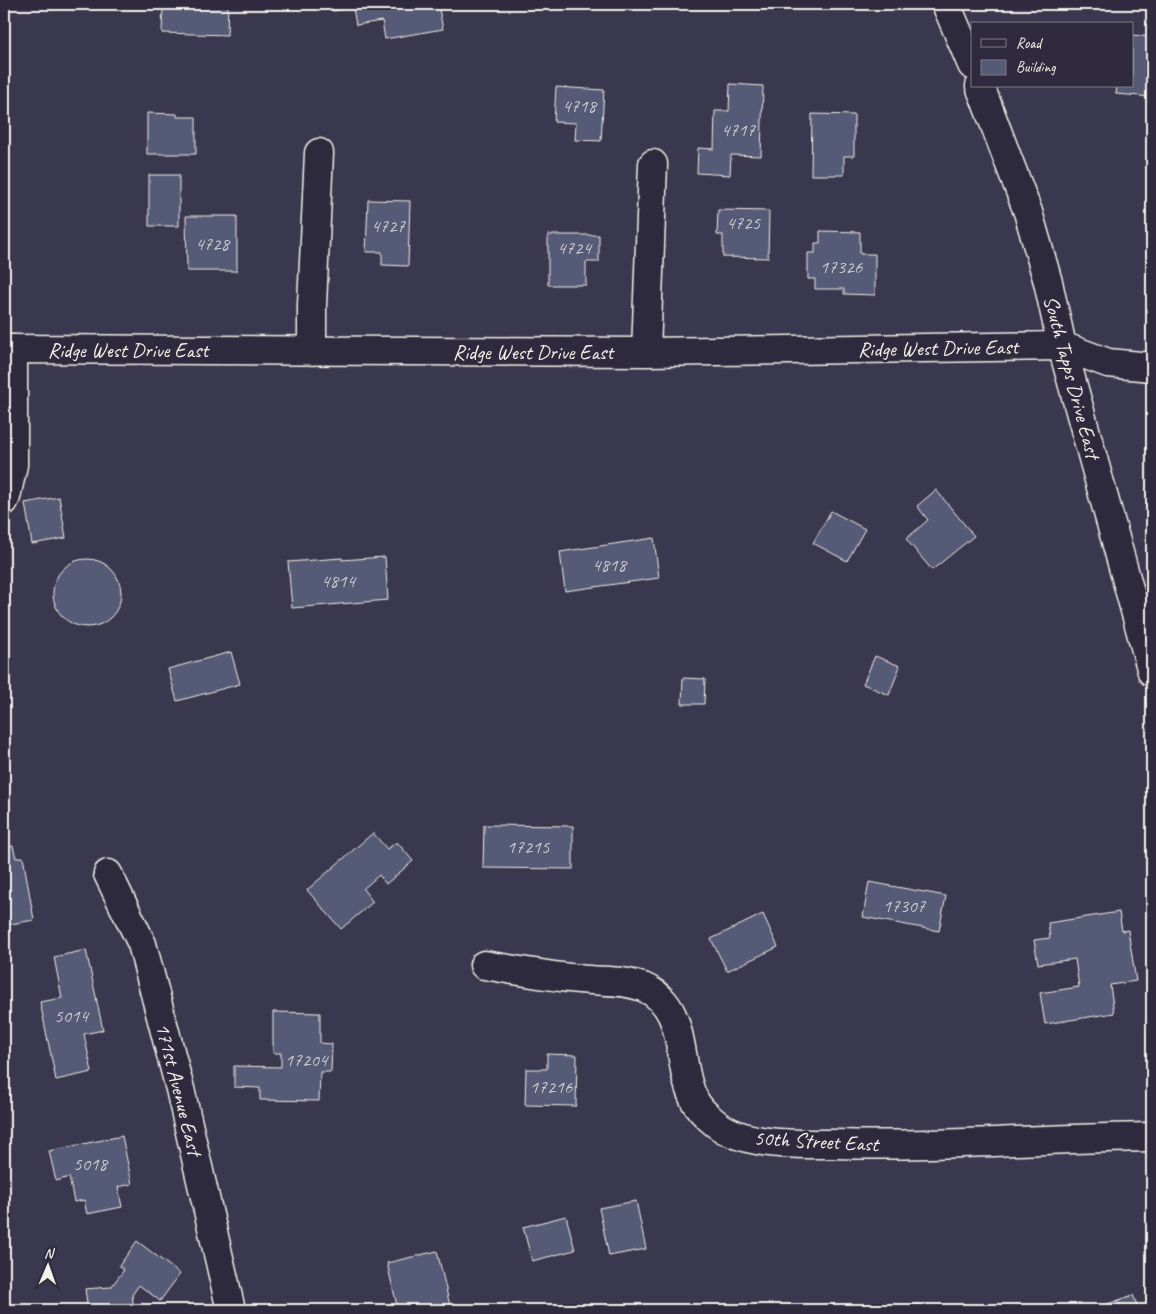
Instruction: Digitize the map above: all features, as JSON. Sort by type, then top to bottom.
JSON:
[{"type":"street","points":[[946,4],[971,63]]},
{"type":"street","name":"South Tapps Drive East","points":[[981,88],[1028,212],[1048,282],[1062,346],[1152,672]]},
{"type":"street","points":[[312,351],[312,305],[319,153]]},
{"type":"street","points":[[646,352],[653,164]]},
{"type":"street","points":[[1062,346],[1108,363],[1152,367]]},
{"type":"street","name":"Ridge West Drive East","points":[[9,349],[646,352],[1062,346]]},
{"type":"street","points":[[4,501],[13,465],[9,349]]},
{"type":"street","name":"171st Avenue East","points":[[108,874],[142,944],[180,1089],[231,1310]]},
{"type":"street","name":"50th Street East","points":[[484,965],[580,980],[622,981],[644,988],[659,997],[669,1008],[675,1023],[689,1086],[695,1102],[716,1124],[729,1132],[744,1137],[800,1144],[874,1145],[1152,1137]]},
{"type":"building","points":[[163,4],[228,4],[227,35],[162,33]]},
{"type":"building","points":[[332,4],[438,4],[443,29],[385,39],[382,21],[356,25],[353,8],[333,11]]},
{"type":"building","points":[[1111,4],[1152,4],[1152,7]]},
{"type":"building","points":[[1134,35],[1152,37],[1152,97],[1116,94],[1117,88],[1134,88]]},
{"type":"building","points":[[730,84],[763,86],[761,156],[731,155],[730,175],[697,173],[698,148],[714,149],[715,111],[729,111]]},
{"type":"building","points":[[556,87],[604,90],[601,141],[575,140],[576,123],[554,122]]},
{"type":"building","points":[[147,113],[177,114],[177,117],[196,117],[196,154],[147,154]]},
{"type":"building","points":[[812,114],[854,115],[854,156],[844,156],[844,175],[811,175]]},
{"type":"building","points":[[149,175],[179,175],[179,226],[149,226]]},
{"type":"building","points":[[368,200],[410,201],[408,266],[382,265],[382,252],[366,252]]},
{"type":"building","points":[[718,210],[769,211],[768,258],[723,257],[723,235],[717,235]]},
{"type":"building","points":[[186,216],[237,216],[237,271],[187,271]]},
{"type":"building","points":[[820,231],[860,232],[860,254],[875,254],[875,295],[844,294],[844,289],[815,289],[815,279],[808,279],[808,253],[815,253],[815,243],[820,243]]},
{"type":"building","points":[[548,235],[599,235],[599,262],[586,262],[586,285],[548,285]]},
{"type":"building","points":[[936,490],[974,536],[932,570],[906,539],[928,520],[917,506]]},
{"type":"building","points":[[59,497],[66,538],[32,544],[25,503]]},
{"type":"building","points":[[831,511],[865,529],[847,561],[813,543]]},
{"type":"building","points":[[654,538],[659,578],[565,591],[560,552]]},
{"type":"building","points":[[385,557],[388,600],[292,608],[288,562]]},
{"type":"building","points":[[80,559],[94,559],[106,564],[116,574],[121,586],[121,600],[116,612],[106,622],[94,627],[80,627],[68,622],[58,612],[53,600],[53,586],[58,574],[68,564]]},
{"type":"building","points":[[231,652],[240,684],[177,701],[168,669]]},
{"type":"building","points":[[875,656],[900,666],[889,695],[863,684]]},
{"type":"building","points":[[683,678],[705,679],[704,704],[682,704]]},
{"type":"building","points":[[484,825],[573,826],[573,869],[483,868]]},
{"type":"building","points":[[373,833],[387,849],[397,842],[413,861],[386,884],[379,875],[363,889],[373,902],[341,929],[307,890]]},
{"type":"building","points":[[13,846],[16,858],[23,857],[34,920],[5,925],[4,847]]},
{"type":"building","points":[[869,882],[946,896],[939,931],[863,917]]},
{"type":"building","points":[[1119,912],[1122,931],[1128,930],[1136,981],[1110,985],[1114,1013],[1045,1024],[1040,993],[1079,987],[1075,959],[1038,964],[1034,940],[1050,938],[1048,923]]},
{"type":"building","points":[[763,914],[778,947],[727,971],[711,939]]},
{"type":"building","points":[[86,950],[103,1030],[84,1034],[92,1072],[56,1080],[40,1002],[62,998],[54,957]]},
{"type":"building","points":[[273,1012],[320,1013],[320,1043],[332,1044],[331,1072],[320,1072],[319,1101],[260,1100],[260,1088],[234,1087],[234,1066],[281,1067],[281,1053],[273,1053]]},
{"type":"building","points":[[547,1054],[577,1055],[576,1106],[525,1105],[526,1069],[547,1069]]},
{"type":"building","points":[[122,1136],[132,1184],[118,1187],[122,1207],[87,1214],[84,1200],[74,1202],[69,1177],[56,1181],[49,1151]]},
{"type":"building","points":[[636,1201],[646,1249],[609,1256],[599,1208]]},
{"type":"building","points":[[566,1216],[575,1250],[532,1261],[523,1227]]},
{"type":"building","points":[[137,1241],[180,1274],[160,1301],[139,1285],[132,1295],[134,1310],[88,1310],[85,1289],[111,1287],[124,1270],[119,1266]]},
{"type":"building","points":[[437,1251],[451,1310],[398,1310],[387,1263]]},
{"type":"building","points":[[1133,1295],[1139,1310],[1107,1310],[1105,1305]]},
{"type":"building","points":[[919,1304],[920,1310],[896,1310]]}]
